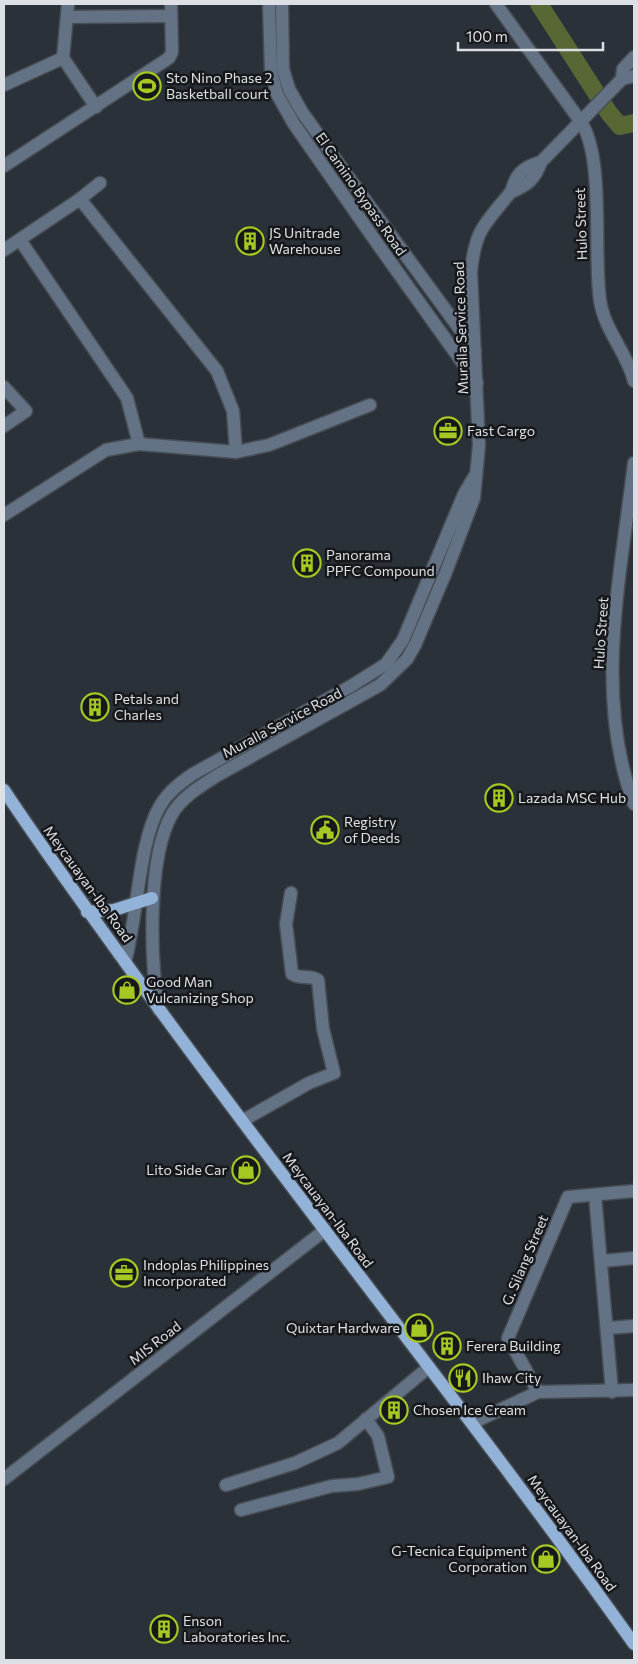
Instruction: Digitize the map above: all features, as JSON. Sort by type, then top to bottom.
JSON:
[{"type":"main road","name":"Meycauayan-Iba Road","points":[[4,790],[87,912],[159,1010],[563,1544],[634,1644]]},
{"type":"main road","points":[[87,912],[114,910],[152,898]]},
{"type":"street","points":[[68,4],[63,58],[96,107]]},
{"type":"street","name":"El Camino Bypass Road","points":[[269,4],[271,71],[277,94],[332,179],[478,383]]},
{"type":"street","name":"El Camino Bypass Road","points":[[282,4],[283,69],[289,89],[302,112],[344,171],[475,350]]},
{"type":"street","name":"Hulo Street","points":[[496,4],[581,122],[589,137],[594,163],[600,300],[603,317],[634,381]]},
{"type":"street","points":[[4,166],[169,58],[172,52],[170,10],[67,18]]},
{"type":"street","name":"Muralla Service Road","points":[[159,1010],[155,989],[152,898],[160,848],[166,826],[181,802],[218,775],[373,690],[395,673],[407,659],[446,572],[474,498],[479,445],[478,383],[471,272],[477,236],[487,219],[511,192],[516,177],[526,167],[541,162],[628,78],[623,69],[634,57]]},
{"type":"street","points":[[4,85],[63,58]]},
{"type":"street","points":[[277,94],[289,89]]},
{"type":"street","points":[[332,179],[344,171]]},
{"type":"street","points":[[4,250],[80,199],[100,183]]},
{"type":"street","points":[[80,199],[217,371],[233,412],[236,452]]},
{"type":"street","points":[[20,240],[127,398],[139,444]]},
{"type":"street","points":[[426,312],[439,301]]},
{"type":"street","points":[[450,317],[473,313]]},
{"type":"street","points":[[4,387],[26,412],[4,426]]},
{"type":"street","points":[[4,515],[106,450],[139,444],[236,452],[269,445],[370,405]]},
{"type":"street","name":"Hulo Street","points":[[634,463],[614,630],[612,673],[614,719],[623,768],[634,804]]},
{"type":"street","name":"Muralla Service Road","points":[[125,962],[153,820],[169,793],[201,770],[373,674],[386,664],[404,640],[464,494],[476,475]]},
{"type":"street","points":[[242,1121],[309,1083],[334,1073],[323,1029],[318,980],[313,977],[298,978],[292,974],[286,924],[291,893]]},
{"type":"street","name":"G. Silang Street","points":[[538,1392],[508,1338],[568,1197],[634,1191]]},
{"type":"street","points":[[595,1195],[608,1328],[612,1392]]},
{"type":"street","name":"MIS Road","points":[[4,1479],[324,1230]]},
{"type":"street","points":[[602,1261],[634,1258]]},
{"type":"street","points":[[608,1328],[634,1326]]},
{"type":"street","points":[[226,1485],[295,1463],[338,1443],[429,1366]]},
{"type":"street","points":[[472,1423],[538,1392],[612,1392],[634,1390]]},
{"type":"street","points":[[241,1510],[332,1486],[358,1484],[388,1477],[378,1436],[366,1419]]},
{"type":"waterway","points":[[539,4],[609,113],[620,126],[634,123]]},
{"type":"place","name":"Sto Nino Phase 2 Basketball court","points":[[147,86]]},
{"type":"place","name":"JS Unitrade Warehouse","points":[[250,241]]},
{"type":"place","name":"Fast Cargo","points":[[448,431]]},
{"type":"place","name":"Panorama PPFC Compound","points":[[307,563]]},
{"type":"place","name":"Petals and Charles","points":[[95,707]]},
{"type":"place","name":"Lazada MSC Hub","points":[[499,798]]},
{"type":"place","name":"Registry of Deeds","points":[[325,830]]},
{"type":"place","name":"Good Man Vulcanizing Shop","points":[[127,990]]},
{"type":"place","name":"Lito Side Car","points":[[246,1170]]},
{"type":"place","name":"Indoplas Philippines Incorporated","points":[[124,1273]]},
{"type":"place","name":"Quixtar Hardware","points":[[419,1328]]},
{"type":"place","name":"Ferera Building","points":[[447,1346]]},
{"type":"place","name":"Ihaw City","points":[[463,1378]]},
{"type":"place","name":"Chosen Ice Cream","points":[[394,1410]]},
{"type":"place","name":"G-Tecnica Equipment Corporation","points":[[546,1559]]},
{"type":"place","name":"Enson Laboratories Inc.","points":[[164,1629]]}]
